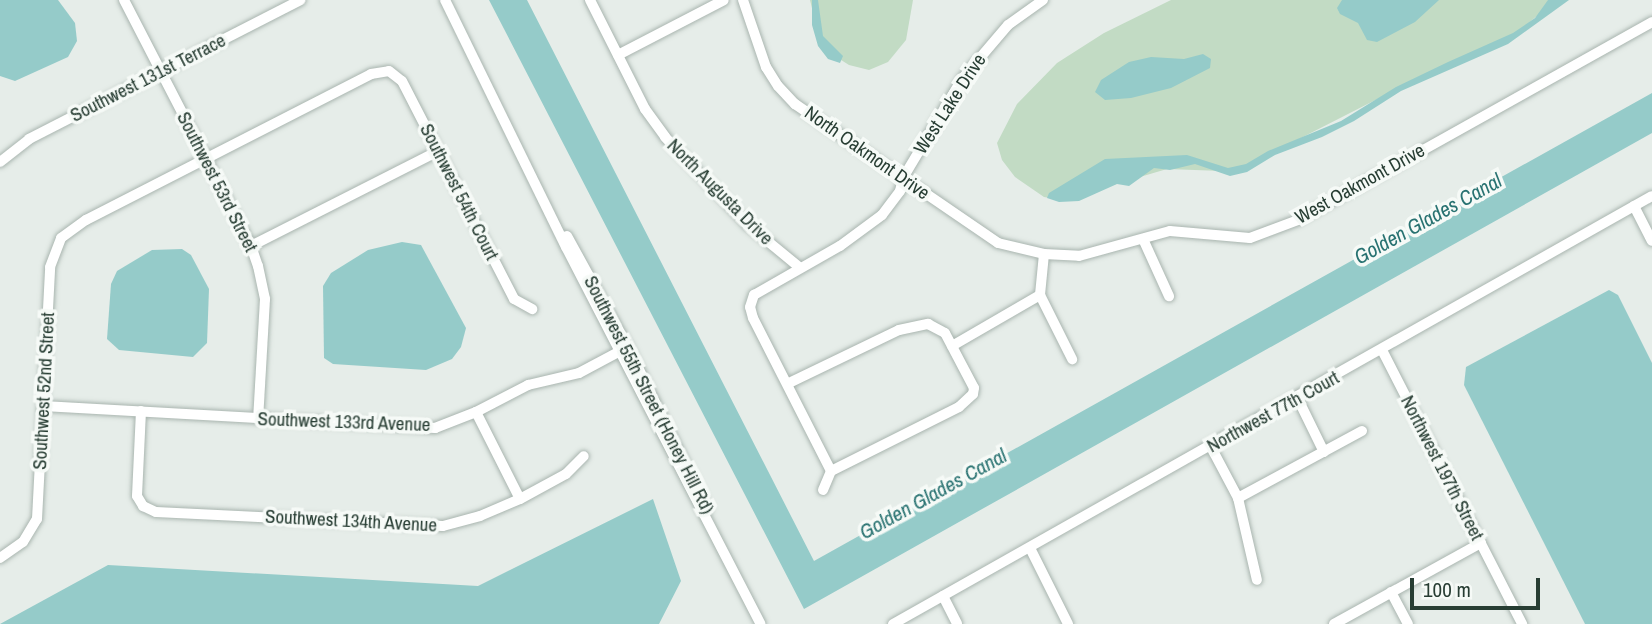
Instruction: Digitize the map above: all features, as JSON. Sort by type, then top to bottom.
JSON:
[{"type":"street","name":"Southwest 53rd Street","points":[[124,0],[251,246],[265,299],[258,419]]},
{"type":"street","name":"Southwest 131st Terrace","points":[[0,162],[29,139],[301,0]]},
{"type":"street","name":"Southwest 55th Street (Honey Hill Rd)","points":[[444,0],[624,349],[761,624]]},
{"type":"street","name":"North Augusta Drive","points":[[590,0],[645,109],[680,156],[748,225],[799,267]]},
{"type":"street","points":[[618,55],[724,0]]},
{"type":"street","name":"North Oakmont Drive","points":[[743,0],[766,66],[778,86],[795,104],[998,243],[1044,254]]},
{"type":"street","name":"West Lake Drive","points":[[789,383],[753,318],[750,307],[754,295],[840,246],[882,215],[900,191],[903,178],[973,64],[1008,25],[1037,1]]},
{"type":"street","name":"West Oakmont Drive","points":[[1044,254],[1079,256],[1170,231],[1250,237],[1298,220],[1652,22]]},
{"type":"street","name":"Southwest 54th Court","points":[[206,159],[371,74],[389,71],[402,81],[514,299],[532,309]]},
{"type":"street","points":[[251,246],[438,151]]},
{"type":"street","name":"Southwest 52nd Street","points":[[0,558],[23,542],[37,519],[50,267],[61,239],[74,227],[206,159]]},
{"type":"street","name":"Northwest 77th Court","points":[[893,624],[1298,399],[1652,197]]},
{"type":"street","points":[[1634,206],[1652,241]]},
{"type":"street","points":[[1143,239],[1169,296]]},
{"type":"street","points":[[1044,254],[1040,295],[1072,359]]},
{"type":"street","points":[[952,346],[1040,295]]},
{"type":"street","points":[[823,490],[831,471],[959,407],[973,394],[974,388],[952,346],[945,334],[935,326],[912,325],[789,383],[831,471]]},
{"type":"street","name":"Southwest 133rd Avenue","points":[[43,406],[435,428],[476,412],[528,385],[566,378],[624,349]]},
{"type":"street","name":"Northwest 197th Street","points":[[1382,350],[1521,624]]},
{"type":"street","points":[[1298,399],[1324,452]]},
{"type":"street","name":"Southwest 134th Avenue","points":[[141,411],[137,496],[143,506],[156,512],[443,526],[480,516],[520,499],[566,474],[584,456]]},
{"type":"street","points":[[476,412],[520,499]]},
{"type":"street","points":[[1238,498],[1363,431]]},
{"type":"street","points":[[1210,447],[1238,498],[1257,580]]},
{"type":"street","points":[[1334,624],[1480,543]]},
{"type":"street","points":[[1030,548],[1068,624]]},
{"type":"street","points":[[1391,592],[1408,624]]},
{"type":"street","points":[[943,596],[957,624]]},
{"type":"green space","points":[[810,0],[913,0],[906,40],[888,62],[869,70],[849,65],[830,53],[818,33]]},
{"type":"green space","points":[[1171,0],[1556,0],[1514,35],[1399,88],[1250,164],[1222,171],[1167,169],[1062,200],[1044,197],[1015,177],[1002,160],[997,143],[1017,104],[1057,63],[1104,33]]},
{"type":"water","points":[[0,0],[58,0],[75,23],[77,41],[68,57],[15,81],[0,76]]},
{"type":"water","name":"Golden Glades Canal","points":[[489,0],[527,0],[814,561],[1652,93],[1652,133],[804,609]]},
{"type":"water","points":[[812,0],[818,0],[823,36],[843,56],[840,63],[828,59],[818,46],[812,25]]},
{"type":"water","points":[[1342,0],[1439,0],[1415,22],[1377,42],[1367,40],[1358,23],[1340,14],[1337,8]]},
{"type":"water","points":[[1548,0],[1569,0],[1508,44],[1401,91],[1354,121],[1275,155],[1247,172],[1230,176],[1195,164],[1170,170],[1154,168],[1129,186],[1117,184],[1079,201],[1059,202],[1047,198],[1049,193],[1105,159],[1187,155],[1228,168],[1246,164],[1268,151],[1341,121],[1396,87],[1513,33],[1535,18]]},
{"type":"water","points":[[1203,54],[1211,59],[1210,68],[1171,88],[1131,98],[1105,100],[1095,92],[1101,80],[1129,62],[1151,57],[1184,59]]},
{"type":"water","points":[[402,242],[421,245],[466,328],[461,347],[452,359],[426,370],[333,364],[324,358],[323,286],[331,273],[368,250]]},
{"type":"water","points":[[182,249],[191,255],[209,289],[207,343],[193,357],[119,350],[107,339],[111,284],[117,271],[152,250]]},
{"type":"water","points":[[1609,290],[1618,295],[1652,363],[1652,624],[1585,624],[1464,385],[1466,367]]},
{"type":"water","points":[[653,499],[681,581],[659,624],[0,624],[108,565],[478,586]]}]
